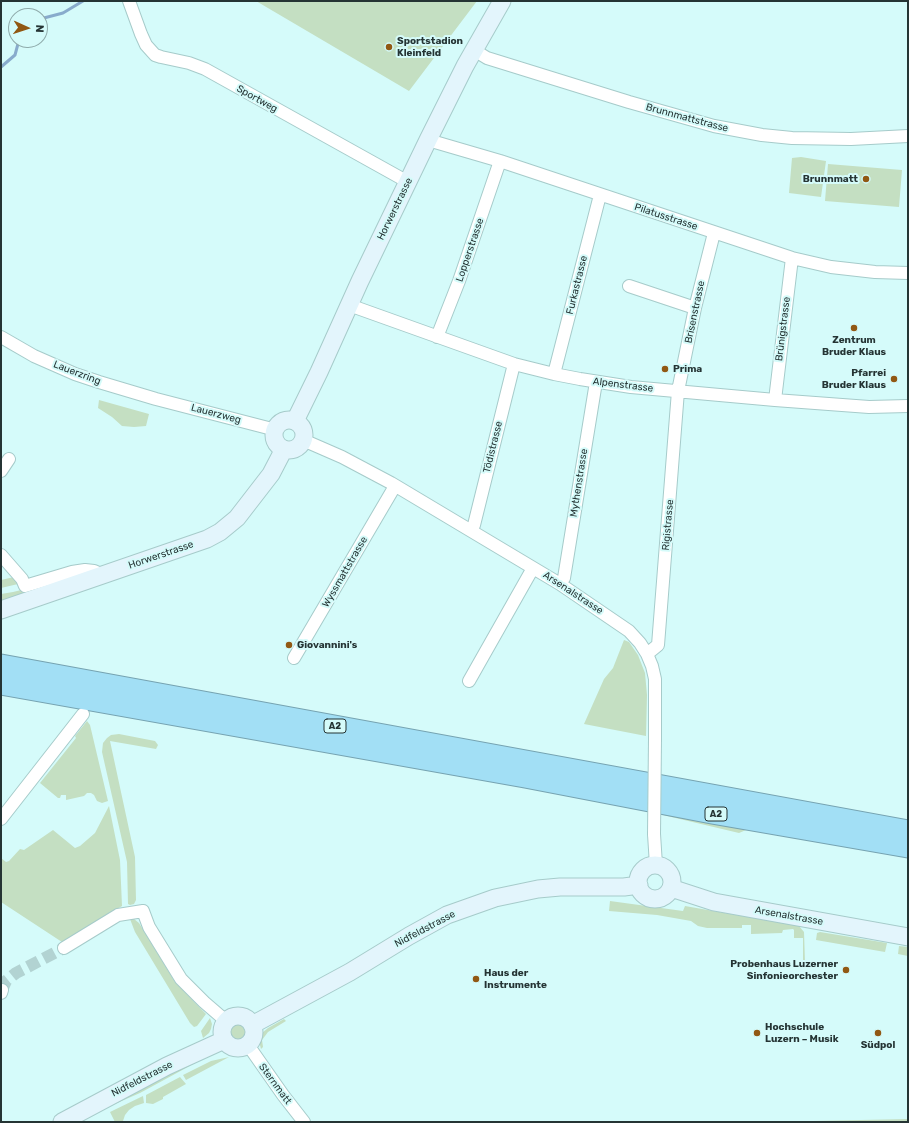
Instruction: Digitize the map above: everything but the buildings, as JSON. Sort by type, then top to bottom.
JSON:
[{"type":"highway","name":"A2","points":[[1,665],[908,831]]},
{"type":"highway","name":"A2","points":[[1,684],[525,777],[712,813],[908,847]]},
{"type":"street","name":"Sportweg","points":[[129,1],[146,45],[155,55],[161,58],[189,63],[205,69],[408,182]]},
{"type":"street","name":"Horwerstrasse","points":[[295,421],[322,367],[349,305],[428,140],[474,50],[502,1]]},
{"type":"street","name":"Brunnmattstrasse","points":[[474,50],[487,58],[629,102],[714,126],[762,135],[792,138],[851,139],[908,136]]},
{"type":"street","name":"Pilatusstrasse","points":[[428,140],[500,161],[792,258],[831,267],[874,272],[908,273]]},
{"type":"street","name":"Lopperstrasse","points":[[436,337],[459,281],[500,161]]},
{"type":"street","name":"Furkastrasse","points":[[554,374],[600,195]]},
{"type":"street","name":"Brisenstrasse","points":[[678,391],[695,308],[714,232]]},
{"type":"street","name":"Brünigstrasse","points":[[775,400],[792,258]]},
{"type":"street","points":[[629,286],[695,308]]},
{"type":"street","name":"Alpenstrasse","points":[[349,305],[514,364],[596,382],[631,387],[775,400],[869,407],[908,406]]},
{"type":"street","name":"Lauerzring","points":[[1,337],[34,356],[75,374],[156,399]]},
{"type":"street","name":"Tödistrasse","points":[[471,530],[474,525],[514,364]]},
{"type":"street","name":"Mythenstrasse","points":[[560,584],[564,578],[596,382]]},
{"type":"street","name":"Rigistrasse","points":[[647,654],[658,645],[678,391]]},
{"type":"street","name":"Lauerzweg","points":[[156,399],[276,430]]},
{"type":"street","points":[[285,421],[295,421],[302,428],[304,434],[302,444],[295,449],[284,449],[275,439],[276,430],[278,425],[285,421]]},
{"type":"street","name":"Arsenalstrasse","points":[[303,440],[342,457],[471,530],[560,584],[629,631],[640,643],[647,654],[656,679],[654,834],[656,865]]},
{"type":"street","name":"Horwerstrasse","points":[[1,610],[207,539],[220,532],[237,518],[271,474],[284,449]]},
{"type":"street","points":[[1,471],[9,459]]},
{"type":"street","name":"Wyssmattstrasse","points":[[294,658],[395,486]]},
{"type":"street","points":[[1,555],[22,579],[25,586],[79,571],[94,571],[103,575]]},
{"type":"street","points":[[469,681],[533,568]]},
{"type":"street","points":[[1,819],[83,714]]},
{"type":"street","points":[[651,865],[656,865],[664,867],[668,870],[672,879],[671,888],[665,895],[656,899],[643,894],[638,885],[638,880],[642,871],[651,865]]},
{"type":"street","name":"Nidfeldstrasse","points":[[252,1025],[350,972],[409,936],[447,916],[495,898],[534,889],[560,887],[624,888],[638,885]]},
{"type":"street","name":"Arsenalstrasse","points":[[671,888],[714,902],[908,937]]},
{"type":"street","points":[[64,948],[118,914],[143,911],[149,927],[181,979],[226,1021]]},
{"type":"street","points":[[238,1016],[247,1018],[252,1025],[254,1029],[253,1038],[248,1045],[234,1048],[224,1040],[222,1030],[226,1021],[230,1018],[238,1016]]},
{"type":"street","name":"Nidfeldstrasse","points":[[62,1122],[167,1066],[224,1040]]},
{"type":"street","name":"Sternmatt","points":[[248,1045],[279,1090],[304,1122]]},
{"type":"green space","name":"Sportstadion Kleinfeld","points":[[256,1],[477,1],[409,91]]},
{"type":"green space","points":[[801,157],[826,161],[821,197],[789,193],[792,158]]},
{"type":"green space","points":[[828,164],[902,170],[899,207],[825,201]]},
{"type":"green space","points":[[99,400],[149,414],[146,426],[122,426],[98,408]]},
{"type":"green space","points":[[83,575],[1,601],[1,594]]},
{"type":"green space","points":[[14,577],[18,584],[1,588],[1,580]]},
{"type":"green space","points":[[624,640],[629,642],[638,655],[645,673],[647,695],[646,736],[584,724],[604,679],[613,668]]},
{"type":"green space","points":[[87,721],[90,725],[108,801],[102,803],[97,801],[91,793],[66,800],[66,795],[61,795],[60,798],[58,798],[40,783],[76,738],[75,736]]},
{"type":"green space","points":[[119,734],[155,741],[158,745],[156,749],[110,741],[135,857],[136,900],[134,904],[130,905],[128,904],[127,862],[102,752],[103,743],[107,738],[111,735]]},
{"type":"green space","points":[[109,806],[120,860],[122,906],[62,942],[1,902],[1,858],[6,862],[9,861],[20,849],[24,850],[53,830],[75,848],[80,846],[95,833]]},
{"type":"green space","points":[[664,813],[746,830],[739,833],[663,815]]},
{"type":"green space","points":[[610,901],[683,911],[685,906],[799,926],[804,932],[805,962],[803,962],[803,938],[794,938],[793,929],[783,930],[782,933],[751,934],[751,925],[742,925],[742,928],[707,928],[698,926],[691,921],[657,915],[609,911]]},
{"type":"green space","points":[[130,919],[134,919],[139,923],[175,982],[206,1014],[197,1026],[194,1027],[190,1023],[135,932]]},
{"type":"green space","points":[[820,932],[887,943],[885,952],[816,940],[817,933]]},
{"type":"green space","points":[[899,946],[908,947],[908,956],[898,954]]},
{"type":"green space","points":[[210,1018],[212,1024],[211,1029],[203,1038],[201,1031]]},
{"type":"green space","points":[[284,1019],[286,1021],[268,1032],[262,1040],[263,1047],[261,1049],[259,1041],[262,1033]]},
{"type":"green space","points":[[237,1023],[243,1026],[246,1032],[243,1038],[237,1041],[231,1038],[228,1032],[231,1026]]},
{"type":"green space","points":[[229,1057],[186,1080],[183,1075],[211,1061]]},
{"type":"green space","points":[[196,1060],[197,1062],[140,1093],[101,1110],[166,1072]]},
{"type":"green space","points":[[180,1077],[186,1084],[153,1104],[146,1103],[146,1095]]},
{"type":"green space","points":[[143,1096],[144,1103],[129,1110],[123,1121],[115,1122],[110,1112]]},
{"type":"green space","points":[[908,1119],[908,1122],[708,1122],[813,1121]]},
{"type":"waterway","points":[[48,17],[63,13],[83,1]]},
{"type":"waterway","points":[[1,67],[15,55],[17,48]]},
{"type":"tunnel","points":[[2,990],[6,981],[16,973],[64,948]]},
{"type":"place","name":"Sportstadion Kleinfeld","points":[[389,47]]},
{"type":"place","name":"Brunnmatt","points":[[866,179]]},
{"type":"place","name":"Zentrum Bruder Klaus","points":[[854,328]]},
{"type":"place","name":"Prima","points":[[665,369]]},
{"type":"place","name":"Pfarrei Bruder Klaus","points":[[894,379]]},
{"type":"place","name":"Giovannini's","points":[[289,645]]},
{"type":"place","name":"Probenhaus Luzerner Sinfonieorchester","points":[[846,970]]},
{"type":"place","name":"Haus der Instrumente","points":[[476,979]]},
{"type":"place","name":"Hochschule Luzern – Musik","points":[[757,1033]]},
{"type":"place","name":"Südpol","points":[[878,1033]]}]
